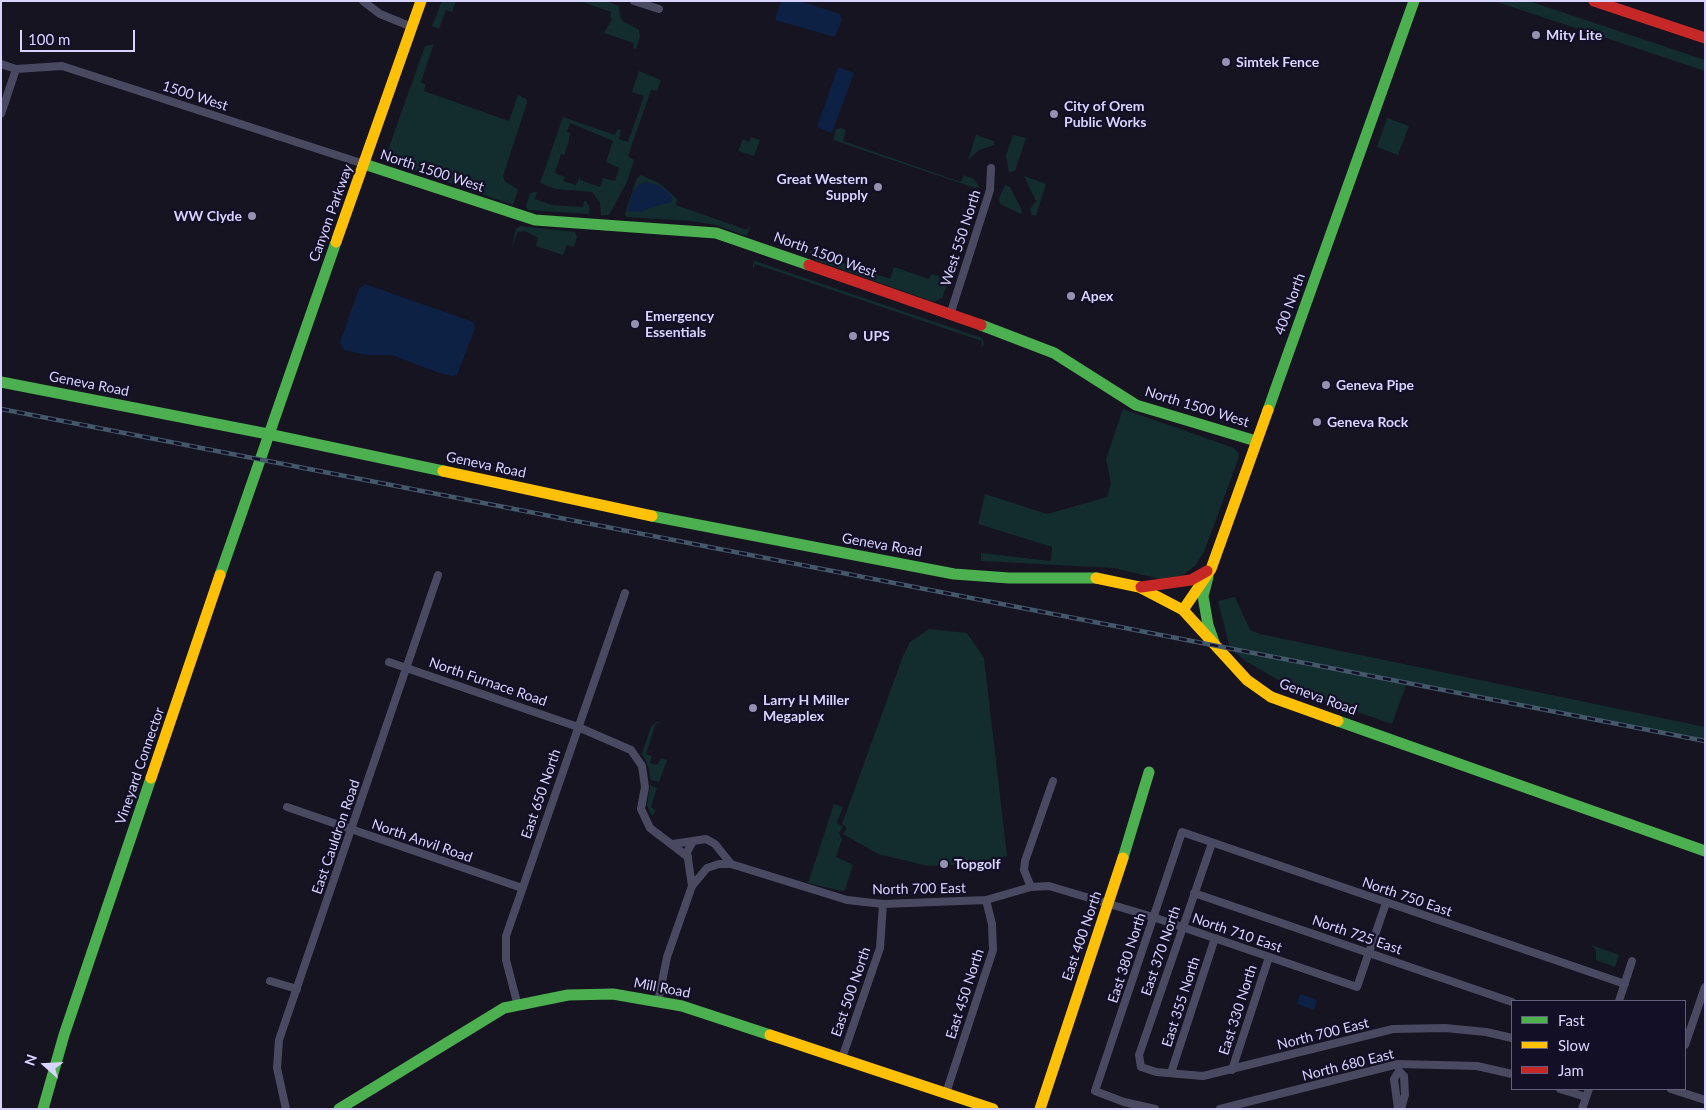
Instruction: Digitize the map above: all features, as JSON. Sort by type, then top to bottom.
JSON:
[{"type":"main road","name":"Canyon Parkway","points":[[268,434],[421,1]]},
{"type":"main road","name":"400 North","points":[[1182,610],[1211,569],[1414,1]]},
{"type":"main road","points":[[1594,1],[1705,38]]},
{"type":"main road","name":"North 1500 West","points":[[364,164],[535,220],[716,233],[1054,353],[1136,405],[1256,441]]},
{"type":"main road","name":"Geneva Road","points":[[1,382],[268,434],[717,530],[954,574],[1009,578],[1103,578],[1139,587],[1160,596],[1182,610],[1247,680],[1272,697],[1705,852]]},
{"type":"main road","name":"Vineyard Connector","points":[[43,1109],[67,1026],[268,434]]},
{"type":"main road","points":[[1139,587],[1190,580],[1211,569]]},
{"type":"main road","points":[[1211,569],[1203,596],[1208,625],[1216,646]]},
{"type":"main road","name":"East 400 North","points":[[1040,1109],[1109,904],[1149,772]]},
{"type":"main road","name":"Mill Road","points":[[340,1109],[504,1008],[568,995],[613,994],[682,1006],[993,1109]]},
{"type":"street","points":[[364,1],[380,14],[412,26]]},
{"type":"street","points":[[634,1],[660,10]]},
{"type":"street","points":[[1,64],[16,69],[1,114]]},
{"type":"street","name":"1500 West","points":[[16,69],[62,66],[364,164]]},
{"type":"street","name":"West 550 North","points":[[950,315],[990,190],[991,168]]},
{"type":"street","name":"East Cauldron Road","points":[[286,1109],[277,1068],[279,1040],[408,668],[438,575]]},
{"type":"street","name":"East 650 North","points":[[518,1006],[506,960],[506,936],[625,593]]},
{"type":"street","name":"North Furnace Road","points":[[389,662],[578,727]]},
{"type":"street","points":[[578,727],[622,745],[636,754],[642,766],[645,780],[641,809],[650,828],[673,844],[674,848],[698,868],[731,864]]},
{"type":"street","points":[[1031,887],[1024,870],[1053,781]]},
{"type":"street","name":"North Anvil Road","points":[[287,807],[352,831],[522,888]]},
{"type":"street","name":"North 750 East","points":[[1182,832],[1625,984]]},
{"type":"street","name":"East 380 North","points":[[1156,1109],[1124,1102],[1095,1091],[1182,832]]},
{"type":"street","points":[[673,844],[706,838],[715,844],[731,864]]},
{"type":"street","points":[[692,842],[689,847],[692,886]]},
{"type":"street","name":"East 370 North","points":[[1141,1067],[1139,1055],[1212,843]]},
{"type":"street","points":[[658,1002],[667,957],[692,886],[717,858],[715,844]]},
{"type":"street","name":"North 700 East","points":[[731,864],[847,900],[883,904],[986,900],[1031,887],[1049,886],[1109,904]]},
{"type":"street","name":"North 725 East","points":[[1194,893],[1511,1002]]},
{"type":"street","name":"East 450 North","points":[[946,1093],[992,950],[992,924],[986,900]]},
{"type":"street","points":[[1369,952],[1386,903]]},
{"type":"street","name":"East 500 North","points":[[842,1058],[880,948],[883,904]]},
{"type":"street","name":"North 710 East","points":[[1109,904],[1357,987],[1369,952]]},
{"type":"street","name":"East 355 North","points":[[1171,1073],[1215,938]]},
{"type":"street","name":"East 330 North","points":[[1232,1070],[1269,957]]},
{"type":"street","points":[[1619,1000],[1632,961]]},
{"type":"street","points":[[270,981],[297,989]]},
{"type":"street","points":[[1686,1041],[1705,987]]},
{"type":"street","name":"North 700 East","points":[[1141,1067],[1156,1072],[1203,1076],[1393,1029],[1445,1028],[1486,1032],[1511,1038]]},
{"type":"street","name":"North 680 East","points":[[1220,1109],[1398,1064],[1477,1066],[1511,1074]]},
{"type":"street","points":[[1563,1090],[1586,1097]]},
{"type":"street","points":[[1582,1109],[1589,1090]]},
{"type":"street","points":[[1674,1090],[1705,1100]]},
{"type":"green space","points":[[442,1],[456,1],[452,12],[446,10],[439,29],[432,26]]},
{"type":"green space","points":[[580,1],[606,1],[619,6],[620,17],[623,21],[639,30],[640,37],[636,49],[633,48],[634,43],[604,33],[612,19],[610,17],[611,12]]},
{"type":"green space","points":[[1494,1],[1529,1],[1705,60],[1705,71]]},
{"type":"green space","points":[[434,44],[421,82],[426,85],[424,91],[509,121],[518,95],[526,99],[527,103],[503,176],[505,181],[518,190],[513,205],[398,165],[390,159],[388,150],[425,46]]},
{"type":"green space","points":[[639,71],[661,80],[657,91],[651,90],[628,156],[634,160],[627,182],[609,215],[601,215],[600,203],[592,192],[555,189],[540,183],[563,117],[615,135],[618,129],[621,130],[619,139],[628,142],[644,96],[632,92]],"holes":[[[570,123],[613,141],[606,162],[619,168],[615,181],[603,178],[600,187],[580,180],[580,176],[576,185],[563,181],[565,177],[555,173],[561,154],[564,155],[568,144],[570,133],[567,132]]]},
{"type":"green space","points":[[1387,118],[1409,126],[1398,155],[1377,147]]},
{"type":"green space","points":[[836,129],[846,130],[843,141],[961,182],[964,175],[974,179],[979,187],[975,188],[833,140]]},
{"type":"green space","points":[[976,135],[994,141],[994,145],[979,150],[968,160]]},
{"type":"green space","points":[[1013,135],[1026,138],[1015,171],[1009,172],[1006,156]]},
{"type":"green space","points":[[751,137],[760,140],[754,156],[738,151],[743,139],[749,142]]},
{"type":"green space","points":[[641,175],[659,183],[677,199],[676,205],[747,230],[751,223],[748,233],[746,236],[716,225],[692,221],[626,217],[625,214],[637,178]]},
{"type":"green space","points":[[1024,176],[1046,184],[1036,216],[1032,215],[1030,209],[1036,201]]},
{"type":"green space","points":[[1005,185],[1010,187],[1022,211],[1021,214],[1000,204],[999,198]]},
{"type":"green space","points":[[537,192],[535,199],[552,205],[583,207],[584,201],[586,201],[590,209],[588,214],[528,210],[526,206],[530,193]]},
{"type":"green space","points":[[520,226],[575,232],[577,237],[574,247],[567,245],[563,255],[536,246],[538,238],[525,231],[518,232],[512,247],[516,229]]},
{"type":"green space","points":[[810,251],[890,279],[894,267],[929,279],[931,274],[939,276],[940,280],[948,282],[942,298],[934,302],[815,260],[816,257],[809,254]]},
{"type":"green space","points":[[755,261],[982,338],[984,344],[981,348],[982,341],[755,264],[753,270],[753,263]]},
{"type":"green space","points":[[1123,409],[1234,448],[1239,454],[1204,552],[1195,566],[1183,575],[1164,580],[1114,568],[981,561],[981,553],[1051,561],[1052,547],[978,524],[985,494],[1047,514],[1107,497],[1111,483],[1106,459]]},
{"type":"green space","points":[[1235,597],[1250,630],[1260,634],[1705,727],[1705,741],[1407,683],[1392,724],[1301,693],[1247,662],[1230,649],[1218,601]]},
{"type":"green space","name":"Topgolf","points":[[929,629],[967,633],[984,658],[1007,856],[970,864],[928,866],[878,854],[843,834],[847,828],[842,824],[903,656],[910,642]]},
{"type":"green space","points":[[656,722],[662,723],[656,723],[646,754],[652,756],[650,763],[657,765],[661,758],[667,760],[659,782],[651,780],[649,769],[642,753],[651,727]]},
{"type":"green space","points":[[650,785],[657,788],[651,807],[656,811],[652,816],[647,805]]},
{"type":"green space","points":[[834,804],[843,807],[837,823],[843,827],[839,833],[842,839],[836,857],[853,865],[845,890],[842,891],[808,883]]},
{"type":"green space","points":[[1591,945],[1619,955],[1615,967],[1596,960],[1596,950]]},
{"type":"water","points":[[781,1],[800,1],[840,14],[842,19],[835,37],[775,20]]},
{"type":"water","points":[[838,67],[854,73],[832,133],[817,127]]},
{"type":"water","points":[[646,182],[660,186],[672,196],[672,202],[641,212],[628,211],[633,192],[638,185]]},
{"type":"water","points":[[365,284],[473,322],[475,328],[457,375],[452,376],[439,373],[392,355],[367,355],[344,350],[340,342],[359,289]]},
{"type":"water","points":[[1300,994],[1317,1000],[1314,1010],[1297,1004]]},
{"type":"railway","points":[[1,409],[1705,741]]},
{"type":"traffic: fast","points":[[1268,410],[1414,1]]},
{"type":"traffic: fast","points":[[364,164],[535,220],[716,233],[809,265]]},
{"type":"traffic: fast","points":[[220,575],[336,242]]},
{"type":"traffic: fast","points":[[981,325],[1054,353],[1136,405],[1256,441]]},
{"type":"traffic: fast","points":[[1,382],[268,434],[443,471]]},
{"type":"traffic: fast","points":[[652,516],[954,574],[1009,578],[1096,578]]},
{"type":"traffic: fast","points":[[1208,577],[1203,596],[1208,625],[1214,642]]},
{"type":"traffic: fast","points":[[1338,721],[1705,851]]},
{"type":"traffic: fast","points":[[1123,858],[1149,772]]},
{"type":"traffic: fast","points":[[43,1109],[64,1035],[151,778]]},
{"type":"traffic: fast","points":[[339,1109],[504,1008],[568,995],[613,994],[682,1006],[770,1035]]},
{"type":"traffic: slow","points":[[336,242],[421,1]]},
{"type":"traffic: slow","points":[[1183,610],[1211,569],[1268,410]]},
{"type":"traffic: slow","points":[[443,471],[652,516]]},
{"type":"traffic: slow","points":[[151,778],[220,575]]},
{"type":"traffic: slow","points":[[1096,578],[1139,587],[1183,610],[1247,680],[1271,697],[1338,721]]},
{"type":"traffic: slow","points":[[1040,1109],[1123,858]]},
{"type":"traffic: slow","points":[[770,1035],[993,1109]]},
{"type":"traffic: jam","points":[[1594,1],[1705,38]]},
{"type":"traffic: jam","points":[[809,265],[981,325]]},
{"type":"traffic: jam","points":[[1141,587],[1191,580],[1207,571]]},
{"type":"place","name":"Mity Lite","points":[[1536,35]]},
{"type":"place","name":"Simtek Fence","points":[[1226,62]]},
{"type":"place","name":"City of Orem Public Works","points":[[1054,114]]},
{"type":"place","name":"Great Western Supply","points":[[878,187]]},
{"type":"place","name":"WW Clyde","points":[[252,216]]},
{"type":"place","name":"Apex","points":[[1071,296]]},
{"type":"place","name":"Emergency Essentials","points":[[635,324]]},
{"type":"place","name":"UPS","points":[[853,336]]},
{"type":"place","name":"Geneva Pipe","points":[[1326,385]]},
{"type":"place","name":"Geneva Rock","points":[[1317,422]]},
{"type":"place","name":"Larry H Miller Megaplex","points":[[753,708]]},
{"type":"place","name":"Topgolf","points":[[944,864]]}]
